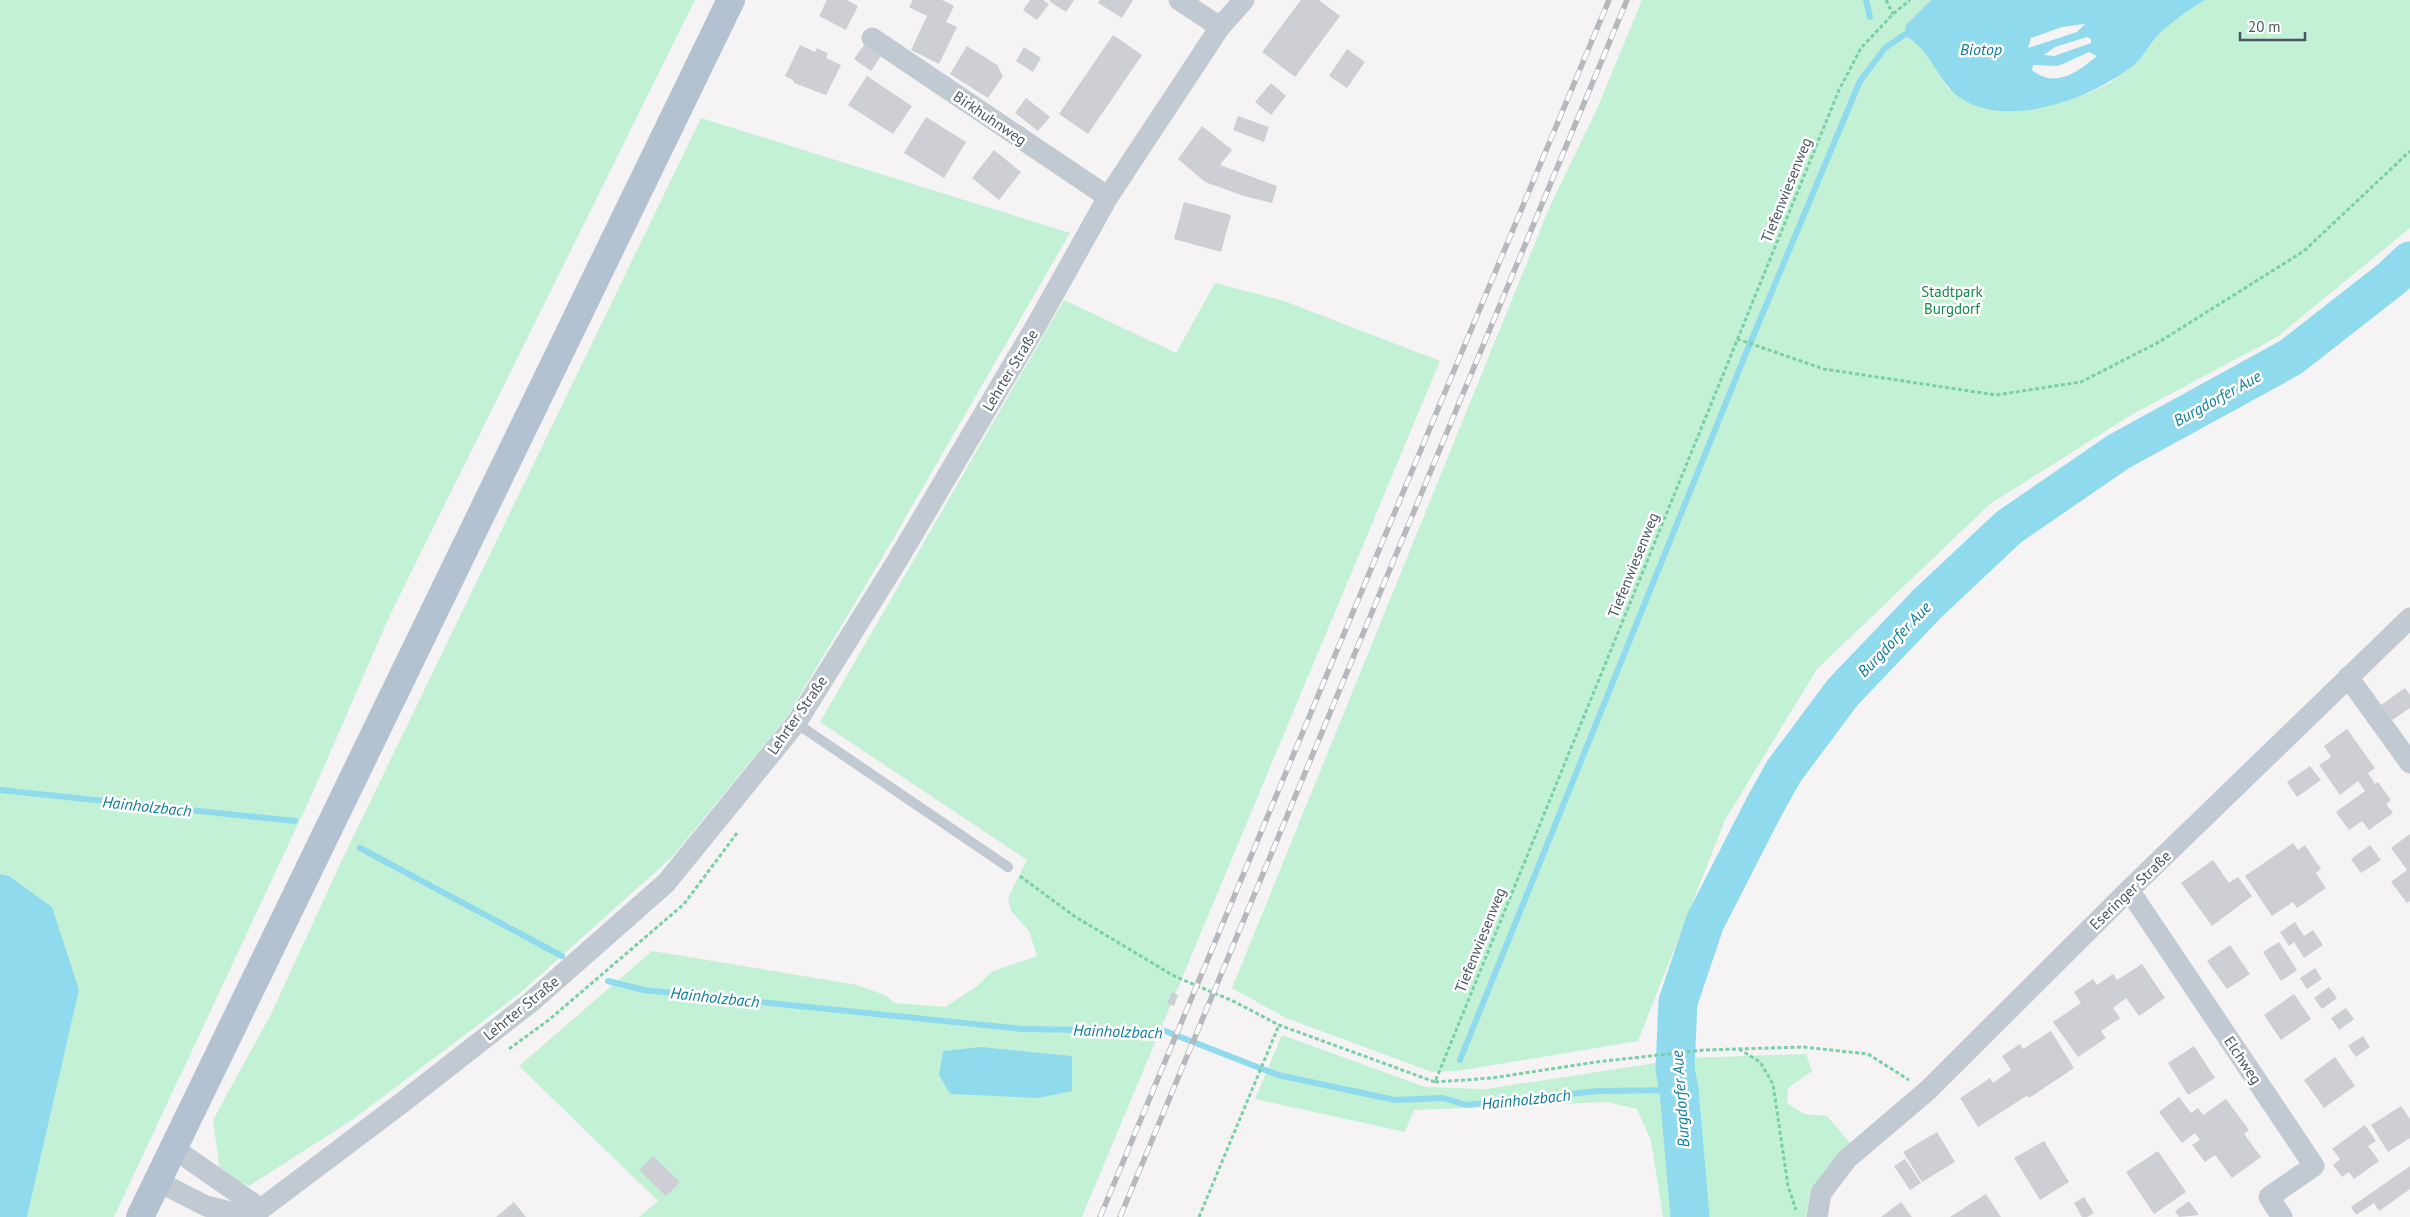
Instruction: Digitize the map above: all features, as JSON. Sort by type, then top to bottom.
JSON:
[{"type":"main road","points":[[140,1217],[731,0]]},
{"type":"street","points":[[1179,0],[1220,27]]},
{"type":"street","name":"Lehrter Straße","points":[[261,1209],[531,1002],[666,883],[796,723],[899,558],[1037,324],[1108,197],[1220,27],[1244,0]]},
{"type":"street","name":"Birkhuhnweg","points":[[872,38],[1108,197]]},
{"type":"street","name":"Eseringer Straße","points":[[1817,1217],[1820,1193],[1848,1159],[1927,1091],[2129,890],[2410,618]]},
{"type":"street","points":[[2348,677],[2410,763]]},
{"type":"street","name":"Elchweg","points":[[2129,890],[2314,1166],[2269,1198],[2282,1217]]},
{"type":"street","points":[[173,1148],[261,1209]]},
{"type":"street","points":[[157,1181],[224,1215],[261,1209]]},
{"type":"lane","points":[[796,723],[1008,866]]},
{"type":"path","points":[[1886,0],[1893,14]]},
{"type":"path","name":"Tiefenwiesenweg","points":[[1435,1082],[1839,90],[1862,48],[1893,14],[1910,0]]},
{"type":"path","points":[[1737,339],[1824,369],[1996,396],[2081,382],[2159,342],[2304,252],[2410,151]]},
{"type":"path","points":[[1008,866],[1074,916],[1165,971],[1233,1001],[1279,1025],[1435,1082],[1492,1078],[1596,1062],[1704,1050],[1803,1047],[1868,1054],[1927,1091]]},
{"type":"path","points":[[1199,1217],[1279,1025]]},
{"type":"path","points":[[1737,1048],[1760,1062],[1773,1084],[1788,1186],[1800,1217]]},
{"type":"green space","points":[[0,0],[695,0],[390,615],[313,792],[114,1217],[27,1217],[79,990],[9,876],[0,874]]},
{"type":"green space","name":"Stadtpark Burgdorf","points":[[1642,0],[1931,0],[1906,25],[1904,35],[1918,45],[1935,65],[1948,89],[2087,94],[2110,83],[2137,62],[2155,38],[2176,18],[2205,0],[2410,0],[2410,228],[2277,337],[2131,415],[1990,504],[1817,669],[1725,820],[1638,1041],[1457,1071],[1432,1072],[1286,1018],[1232,988],[1550,206],[1596,111]]},
{"type":"green space","points":[[701,118],[1070,233],[882,558],[786,718],[672,857],[519,994],[352,1120],[249,1186],[220,1172],[213,1120],[271,1014],[342,860]]},
{"type":"green space","points":[[1215,283],[1284,301],[1440,361],[1082,1217],[639,1217],[658,1201],[519,1066],[652,951],[857,985],[887,996],[894,1003],[945,1007],[976,987],[991,972],[1037,956],[1029,931],[1011,911],[1008,898],[1027,860],[820,722],[1064,300],[1176,353]]},
{"type":"green space","points":[[1282,1035],[1425,1087],[1486,1089],[1662,1062],[1674,1178],[1681,1217],[1663,1217],[1651,1141],[1637,1109],[1606,1102],[1414,1110],[1405,1132],[1255,1099]]},
{"type":"green space","points":[[1806,1054],[1812,1071],[1788,1088],[1787,1103],[1804,1114],[1827,1116],[1850,1143],[1810,1191],[1806,1217],[1705,1217],[1699,1191],[1685,1058]]},
{"type":"water","name":"Biotop","points":[[1931,0],[2205,0],[2167,26],[2138,61],[2118,76],[2098,88],[2077,97],[2030,110],[2007,111],[1985,109],[1965,101],[1948,86],[1922,50],[1904,35],[1906,25]],"holes":[[[2085,24],[2077,32],[2028,48],[2031,38],[2062,27]],[[2087,37],[2091,39],[2091,43],[2054,56],[2044,55],[2055,47]],[[2089,52],[2097,56],[2082,68],[2058,78],[2041,76],[2032,70],[2033,65],[2058,66]]]},
{"type":"water","points":[[0,874],[9,876],[52,907],[79,990],[27,1217],[0,1217]]},
{"type":"water","points":[[981,1047],[1072,1056],[1072,1091],[1038,1098],[950,1094],[939,1075],[943,1051]]},
{"type":"building","points":[[827,0],[847,0],[858,6],[846,30],[819,16]]},
{"type":"building","points":[[913,0],[942,0],[954,6],[946,22],[957,27],[939,64],[911,50],[927,16],[909,7]]},
{"type":"building","points":[[1030,0],[1043,0],[1049,4],[1037,20],[1023,10]]},
{"type":"building","points":[[1050,0],[1074,0],[1066,12]]},
{"type":"building","points":[[1100,0],[1133,0],[1122,18],[1098,3]]},
{"type":"building","points":[[1301,0],[1319,0],[1340,16],[1295,77],[1262,52]]},
{"type":"building","points":[[1113,35],[1142,55],[1088,134],[1059,114]]},
{"type":"building","points":[[800,45],[815,52],[817,48],[828,53],[826,58],[841,65],[826,95],[794,83],[793,80],[785,76]]},
{"type":"building","points":[[864,45],[881,56],[871,71],[854,59]]},
{"type":"building","points":[[967,46],[997,65],[1003,76],[988,98],[950,74]]},
{"type":"building","points":[[1024,47],[1041,58],[1033,72],[1016,61]]},
{"type":"building","points":[[1347,49],[1365,62],[1347,88],[1329,76]]},
{"type":"building","points":[[867,76],[912,106],[893,134],[848,105]]},
{"type":"building","points":[[1271,83],[1286,96],[1271,115],[1255,102]]},
{"type":"building","points":[[1026,98],[1050,117],[1038,131],[1015,113]]},
{"type":"building","points":[[1238,116],[1269,127],[1264,142],[1233,130]]},
{"type":"building","points":[[926,117],[966,142],[944,178],[904,153]]},
{"type":"building","points":[[1202,126],[1232,150],[1220,165],[1277,186],[1272,203],[1244,196],[1205,182],[1178,159]]},
{"type":"building","points":[[994,150],[1021,172],[999,200],[972,178]]},
{"type":"building","points":[[1184,202],[1231,215],[1221,252],[1174,239]]},
{"type":"building","points":[[2405,688],[2410,695],[2410,708],[2392,720],[2381,705]]},
{"type":"building","points":[[2347,729],[2375,768],[2368,773],[2375,784],[2378,782],[2391,800],[2386,804],[2393,813],[2369,830],[2362,821],[2349,830],[2336,812],[2365,791],[2358,781],[2340,795],[2319,765],[2331,757],[2324,746]]},
{"type":"building","points":[[2310,766],[2321,780],[2297,797],[2287,782]]},
{"type":"building","points":[[2410,834],[2410,901],[2407,903],[2391,882],[2407,870],[2391,848]]},
{"type":"building","points":[[2293,843],[2298,850],[2305,845],[2321,869],[2316,873],[2326,888],[2297,908],[2293,902],[2272,916],[2245,876]]},
{"type":"building","points":[[2370,845],[2381,860],[2361,873],[2351,859]]},
{"type":"building","points":[[2213,860],[2229,883],[2238,877],[2252,896],[2212,926],[2181,883]]},
{"type":"building","points":[[2295,922],[2304,936],[2313,930],[2323,945],[2304,958],[2294,942],[2289,946],[2280,932]]},
{"type":"building","points":[[2279,942],[2297,970],[2281,981],[2263,952]]},
{"type":"building","points":[[2230,945],[2250,974],[2227,989],[2207,961]]},
{"type":"building","points":[[2142,964],[2165,998],[2139,1016],[2126,998],[2113,1008],[2120,1018],[2101,1031],[2106,1038],[2078,1057],[2053,1022],[2081,1003],[2074,992],[2093,979],[2097,985],[2113,974],[2117,980]]},
{"type":"building","points":[[2315,968],[2322,979],[2307,989],[2300,978]]},
{"type":"building","points":[[2329,987],[2337,998],[2322,1009],[2314,998]]},
{"type":"building","points":[[1172,992],[1178,995],[1174,1006],[1167,1003]]},
{"type":"building","points":[[2294,994],[2311,1019],[2281,1040],[2264,1015]]},
{"type":"building","points":[[2346,1008],[2354,1019],[2339,1030],[2331,1018]]},
{"type":"building","points":[[2051,1031],[2074,1068],[2029,1098],[2028,1095],[1978,1127],[1960,1098],[1990,1078],[1993,1083],[2011,1070],[2002,1056],[2020,1044],[2023,1049]]},
{"type":"building","points":[[2363,1036],[2370,1047],[2356,1057],[2348,1046]]},
{"type":"building","points":[[2194,1046],[2215,1078],[2188,1095],[2168,1063]]},
{"type":"building","points":[[2335,1057],[2355,1086],[2324,1108],[2304,1080]]},
{"type":"building","points":[[2179,1097],[2191,1113],[2198,1108],[2203,1115],[2226,1099],[2249,1130],[2244,1134],[2261,1157],[2232,1178],[2215,1155],[2205,1162],[2192,1145],[2200,1140],[2195,1133],[2182,1143],[2159,1112]]},
{"type":"building","points":[[2401,1106],[2410,1119],[2410,1138],[2388,1152],[2371,1125]]},
{"type":"building","points":[[2365,1125],[2376,1141],[2368,1146],[2379,1161],[2354,1179],[2349,1172],[2342,1177],[2333,1165],[2340,1159],[2332,1149]]},
{"type":"building","points":[[1937,1132],[1955,1162],[1922,1182],[1903,1152]]},
{"type":"building","points":[[2044,1141],[2069,1182],[2040,1200],[2014,1158]]},
{"type":"building","points":[[2158,1151],[2186,1192],[2154,1214],[2126,1172]]},
{"type":"building","points":[[653,1156],[680,1182],[666,1196],[639,1170]]},
{"type":"building","points":[[1905,1159],[1921,1183],[1910,1190],[1894,1166]]},
{"type":"building","points":[[2410,1166],[2410,1189],[2379,1211],[2374,1203],[2356,1215],[2351,1207]]},
{"type":"building","points":[[1986,1194],[2001,1217],[1950,1217]]},
{"type":"building","points":[[2084,1197],[2094,1213],[2087,1217],[2082,1217],[2074,1203]]},
{"type":"building","points":[[2189,1201],[2199,1215],[2179,1217],[2175,1211]]},
{"type":"building","points":[[514,1202],[526,1217],[496,1217]]},
{"type":"building","points":[[1901,1202],[1912,1217],[1881,1217]]},
{"type":"waterway","points":[[1866,0],[1870,17]]},
{"type":"waterway","points":[[1460,1060],[1744,358],[1860,81],[1885,48],[1904,35]]},
{"type":"waterway","name":"Burgdorfer Aue","points":[[1690,1217],[1679,1090],[1675,1069],[1678,1002],[1705,922],[1765,805],[1784,771],[1843,692],[1928,603],[2009,527],[2118,452],[2291,357],[2392,278],[2410,261]]},
{"type":"waterway","name":"Hainholzbach","points":[[0,790],[295,821]]},
{"type":"waterway","name":"Hainholzbach","points":[[360,848],[562,956]]},
{"type":"waterway","name":"Hainholzbach","points":[[608,981],[644,990],[1022,1029],[1165,1031],[1278,1075],[1395,1100],[1443,1098],[1466,1105],[1598,1091],[1679,1090]]},
{"type":"railway","points":[[1100,1217],[1609,0]]},
{"type":"railway","points":[[1120,1217],[1627,0]]}]
